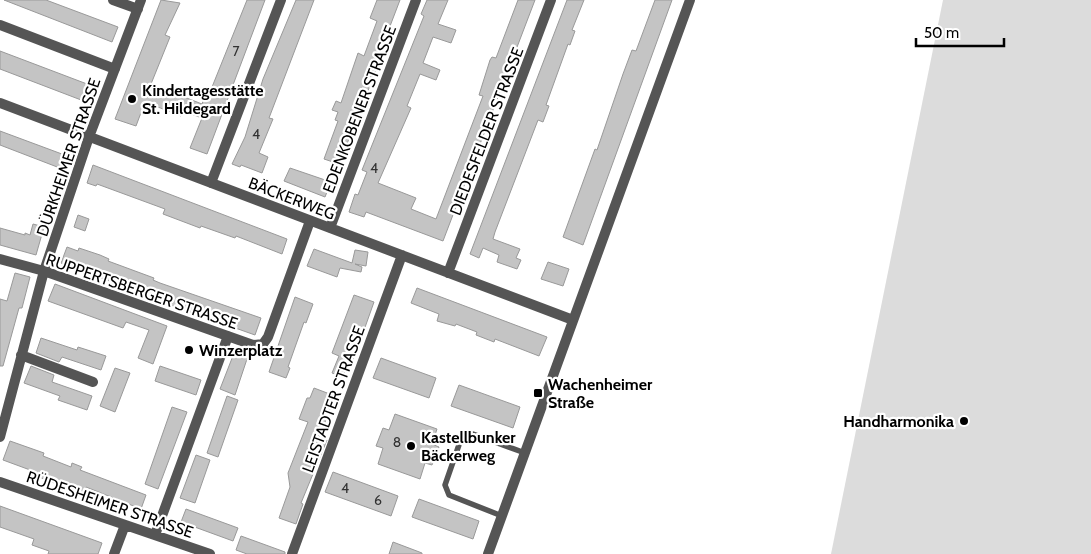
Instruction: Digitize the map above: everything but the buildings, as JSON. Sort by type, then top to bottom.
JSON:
[{"type":"street","points":[[113,0],[140,5]]},
{"type":"street","points":[[211,184],[281,0]]},
{"type":"street","name":"EDENKOBENER STRASSE","points":[[330,228],[416,0]]},
{"type":"street","name":"DIEDESFELDER STRASSE","points":[[448,273],[552,0]]},
{"type":"street","points":[[488,554],[690,0]]},
{"type":"street","name":"DÜRKHEIMER STRASSE","points":[[0,437],[44,272],[89,138],[140,5]]},
{"type":"street","points":[[0,25],[115,69]]},
{"type":"street","name":"BÄCKERWEG","points":[[0,103],[574,320]]},
{"type":"street","name":"RUPPERTSBERGER STRASSE","points":[[0,259],[44,272],[253,345],[262,344],[268,337],[310,221]]},
{"type":"street","name":"LEISTADTER STRASSE","points":[[292,554],[402,255]]},
{"type":"street","points":[[155,535],[228,336]]},
{"type":"street","points":[[21,355],[93,382]]},
{"type":"street","name":"RÜDESHEIMER STRASSE","points":[[0,482],[210,554]]},
{"type":"street","points":[[114,554],[125,525]]},
{"type":"lane","points":[[502,516],[449,496],[446,491],[445,485],[461,439],[466,434],[473,434],[525,453]]},
{"type":"shaded area","points":[[943,0],[1091,0],[1091,554],[831,554]]},
{"type":"place","name":"Kindertagesstätte St. Hildegard","points":[[132,99]]},
{"type":"place","name":"Winzerplatz","points":[[189,350]]},
{"type":"place","name":"Wachenheimer Straße","points":[[538,393]]},
{"type":"place","name":"Handharmonika","points":[[964,421]]},
{"type":"place","name":"Kastellbunker Bäckerweg","points":[[411,446]]}]
